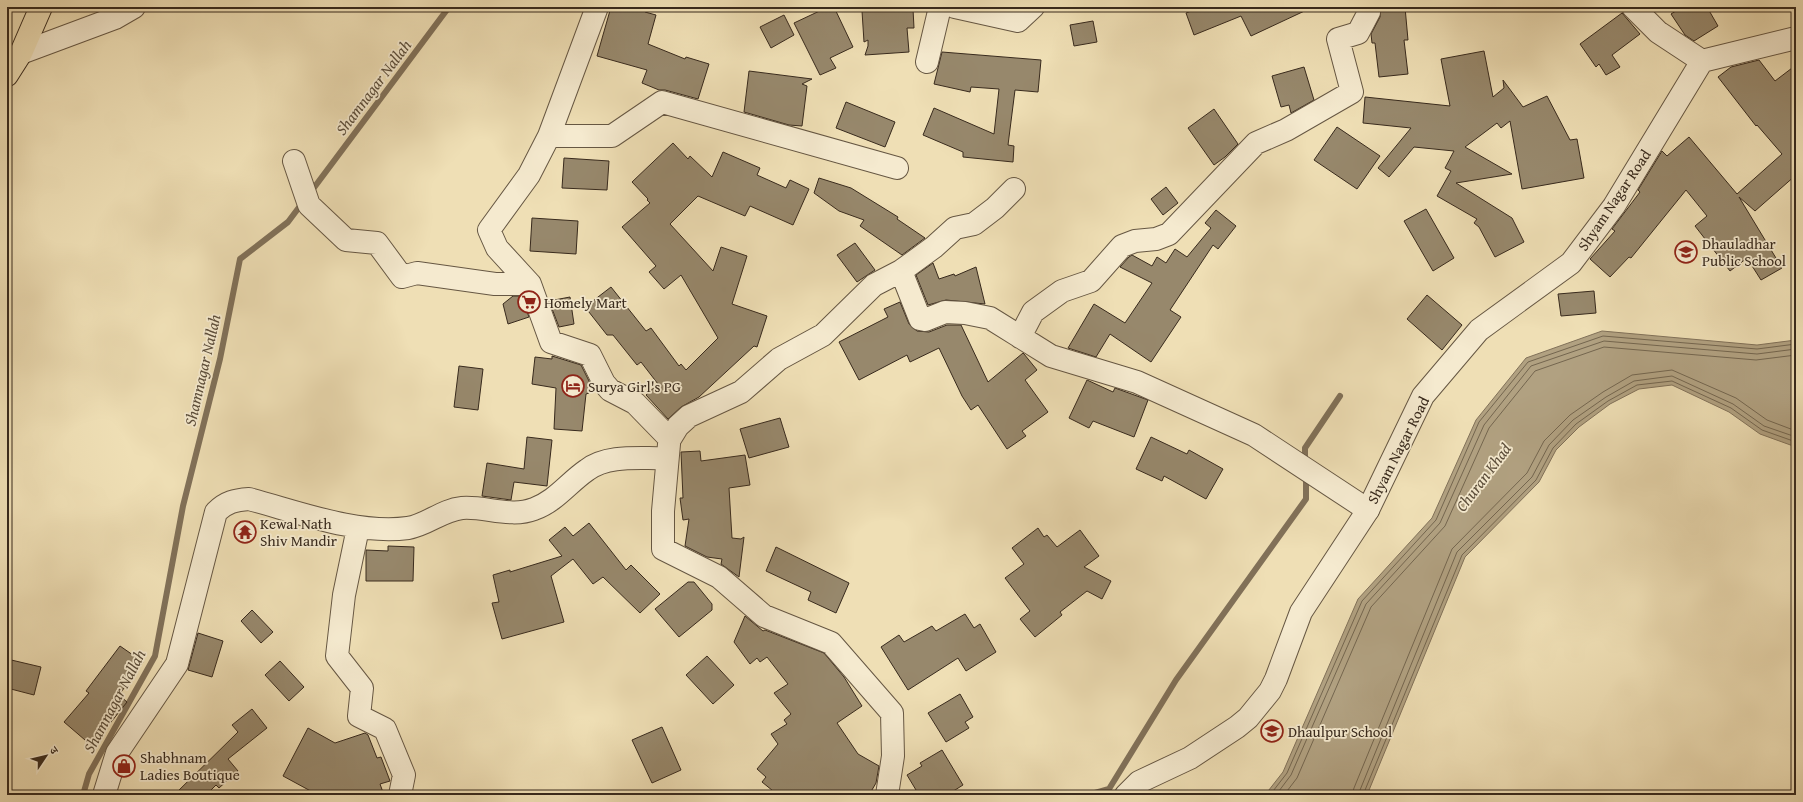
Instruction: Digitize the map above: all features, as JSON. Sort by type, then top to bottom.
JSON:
[{"type":"main road","points":[[7,75],[21,53],[42,7]]},
{"type":"street","points":[[21,53],[115,18],[134,7]]},
{"type":"street","points":[[597,7],[549,136],[529,175],[489,230],[497,248],[530,284],[551,342],[590,355],[604,382],[610,390],[635,403],[668,448]]},
{"type":"street","points":[[927,62],[940,7]]},
{"type":"street","points":[[955,7],[1018,21],[1033,7]]},
{"type":"street","points":[[1020,337],[1033,312],[1062,292],[1091,282],[1122,246],[1135,241],[1156,239],[1169,234],[1256,144],[1286,130],[1352,92],[1338,39],[1358,33],[1369,12],[1366,7]]},
{"type":"street","points":[[1633,7],[1658,32],[1702,61],[1796,38]]},
{"type":"street","name":"Shyam Nagar Road","points":[[1126,795],[1139,782],[1190,758],[1248,718],[1270,691],[1276,679],[1301,612],[1368,510],[1423,396],[1478,330],[1571,263],[1614,206],[1702,61]]},
{"type":"street","points":[[549,136],[612,136],[662,102],[896,168]]},
{"type":"street","points":[[294,160],[309,205],[346,240],[377,243],[402,277],[417,273],[495,284],[530,284]]},
{"type":"street","points":[[887,795],[893,756],[892,713],[831,643],[764,616],[719,577],[663,549],[663,511],[668,448],[678,426],[690,416],[741,392],[779,359],[828,331],[874,285],[902,271],[934,247],[955,228],[974,224],[995,208],[1014,189]]},
{"type":"street","points":[[902,271],[920,319],[925,320],[945,312],[965,313],[990,318],[1051,356],[1137,382],[1254,435],[1368,510]]},
{"type":"street","points":[[104,795],[117,753],[177,664],[216,512],[224,504],[235,500],[249,499],[358,528],[380,530],[410,527],[450,509],[464,508],[513,512],[532,510],[549,503],[588,469],[617,459],[668,448]]},
{"type":"street","points":[[358,528],[344,596],[337,656],[362,688],[360,716],[385,729],[404,775],[400,795]]},
{"type":"water","name":"Churan Khad","points":[[1602,331],[1757,345],[1796,340],[1796,447],[1760,434],[1729,412],[1672,385],[1639,389],[1610,404],[1579,427],[1556,450],[1539,482],[1465,557],[1367,795],[1265,795],[1283,772],[1358,599],[1432,518],[1476,420],[1526,358]]},
{"type":"building","points":[[611,7],[647,7],[645,12],[656,15],[648,44],[685,59],[686,57],[709,64],[698,99],[665,90],[659,90],[642,83],[647,70],[597,56]]},
{"type":"building","points":[[828,7],[834,7],[853,47],[830,58],[836,68],[820,75],[794,23]]},
{"type":"building","points":[[1202,7],[1313,7],[1251,36],[1241,16],[1194,35],[1186,13]]},
{"type":"building","points":[[1380,7],[1405,7],[1408,40],[1404,40],[1408,74],[1379,77],[1375,43],[1372,43],[1371,34],[1380,17]]},
{"type":"building","points":[[1682,7],[1707,7],[1718,26],[1694,41],[1685,35],[1671,14]]},
{"type":"building","points":[[913,9],[914,28],[907,28],[909,52],[865,55],[868,40],[864,42],[862,11]]},
{"type":"building","points":[[1622,13],[1640,34],[1612,55],[1620,67],[1606,75],[1599,64],[1596,67],[1580,44]]},
{"type":"building","points":[[784,15],[794,35],[771,48],[760,27]]},
{"type":"building","points":[[1093,21],[1097,42],[1074,46],[1070,25]]},
{"type":"building","points":[[1484,51],[1493,97],[1504,88],[1503,80],[1523,107],[1547,96],[1570,140],[1577,139],[1584,178],[1522,189],[1510,121],[1501,128],[1497,123],[1465,147],[1512,174],[1456,183],[1512,218],[1524,242],[1495,257],[1479,227],[1474,223],[1477,219],[1437,196],[1451,171],[1445,168],[1454,151],[1414,147],[1389,177],[1378,168],[1411,128],[1363,123],[1365,97],[1450,106],[1441,59]]},
{"type":"building","points":[[942,52],[1041,60],[1038,92],[1015,90],[1008,145],[1014,146],[1013,162],[963,157],[963,152],[923,135],[934,108],[994,134],[999,89],[971,87],[970,92],[934,84]]},
{"type":"building","points":[[1759,60],[1775,81],[1796,65],[1796,175],[1755,211],[1739,197],[1782,268],[1761,280],[1747,258],[1730,271],[1695,226],[1707,216],[1686,190],[1631,258],[1629,257],[1610,277],[1590,259],[1615,231],[1612,229],[1640,192],[1638,190],[1662,151],[1667,156],[1689,137],[1737,194],[1782,154],[1757,125],[1756,126],[1718,77],[1731,67]]},
{"type":"building","points":[[1304,67],[1314,100],[1291,113],[1289,105],[1281,107],[1272,76]]},
{"type":"building","points":[[749,71],[812,79],[802,84],[807,86],[802,126],[789,125],[744,112]]},
{"type":"building","points":[[846,102],[895,122],[885,147],[836,128]]},
{"type":"building","points":[[1214,109],[1238,144],[1225,157],[1214,165],[1188,128]]},
{"type":"building","points":[[1337,127],[1380,156],[1357,189],[1314,160]]},
{"type":"building","points":[[673,143],[688,159],[690,156],[712,177],[723,152],[760,168],[757,175],[786,188],[790,180],[809,189],[793,225],[750,206],[745,216],[698,196],[670,224],[713,271],[721,247],[747,256],[732,304],[767,316],[757,347],[754,346],[699,397],[681,407],[668,419],[646,395],[658,384],[641,362],[637,365],[613,335],[607,335],[585,307],[611,287],[646,331],[651,328],[679,366],[681,364],[686,370],[718,338],[681,275],[664,289],[649,272],[656,266],[622,227],[650,203],[632,182]]},
{"type":"building","points":[[564,158],[609,161],[607,190],[562,188]]},
{"type":"building","points":[[819,178],[851,188],[898,217],[897,219],[925,238],[902,255],[860,226],[864,220],[839,211],[814,193]]},
{"type":"building","points":[[1166,187],[1178,203],[1163,215],[1151,199]]},
{"type":"building","points":[[1426,209],[1454,258],[1433,271],[1404,221]]},
{"type":"building","points":[[1216,210],[1236,226],[1218,249],[1213,245],[1170,310],[1181,317],[1151,362],[1110,334],[1096,357],[1068,348],[1094,304],[1125,323],[1152,283],[1120,267],[1129,257],[1132,255],[1152,266],[1157,257],[1166,263],[1175,249],[1187,257],[1211,228],[1205,223]]},
{"type":"building","points":[[532,218],[578,221],[576,254],[530,251]]},
{"type":"building","points":[[855,243],[875,270],[857,282],[837,255]]},
{"type":"building","points":[[933,263],[939,279],[954,274],[955,276],[976,267],[985,304],[946,300],[928,305],[916,275]]},
{"type":"building","points":[[1594,291],[1596,313],[1561,316],[1558,294]]},
{"type":"building","points":[[1427,295],[1462,325],[1442,350],[1407,319]]},
{"type":"building","points":[[513,296],[521,296],[529,317],[508,324],[503,304]]},
{"type":"building","points":[[570,297],[574,324],[559,327],[549,301]]},
{"type":"building","points":[[900,302],[909,324],[917,331],[929,332],[947,325],[961,325],[988,382],[1023,353],[1037,370],[1025,380],[1048,412],[1022,431],[1026,436],[1007,449],[978,405],[971,410],[962,396],[939,348],[910,362],[907,355],[859,380],[839,342],[888,317],[884,309]]},
{"type":"building","points":[[552,356],[581,365],[590,383],[589,393],[586,394],[582,431],[554,429],[556,388],[532,384],[535,357],[552,359]]},
{"type":"building","points":[[459,366],[483,369],[478,410],[454,407]]},
{"type":"building","points":[[1087,380],[1113,392],[1115,388],[1148,400],[1134,437],[1093,421],[1089,428],[1069,418]]},
{"type":"building","points":[[780,418],[789,447],[749,458],[740,429]]},
{"type":"building","points":[[527,437],[552,440],[547,486],[514,482],[511,500],[482,496],[487,463],[524,469]]},
{"type":"building","points":[[1151,437],[1187,454],[1189,450],[1223,469],[1206,499],[1164,476],[1162,481],[1136,469]]},
{"type":"building","points":[[700,451],[701,461],[745,455],[750,485],[729,488],[732,538],[741,539],[744,537],[739,577],[721,564],[722,559],[707,557],[685,546],[689,519],[683,520],[680,498],[683,498],[681,452]]},
{"type":"building","points":[[589,523],[626,570],[631,565],[660,594],[640,613],[603,577],[593,584],[573,559],[551,576],[564,622],[502,639],[492,603],[499,602],[493,575],[510,570],[510,572],[562,556],[549,540],[565,527],[573,536]]},
{"type":"building","points":[[1038,528],[1044,537],[1047,535],[1057,547],[1080,530],[1099,556],[1084,567],[1111,581],[1102,599],[1087,591],[1060,612],[1062,615],[1035,637],[1020,619],[1030,611],[1005,578],[1024,564],[1012,548]]},
{"type":"building","points":[[388,546],[414,547],[413,581],[366,581],[366,550],[388,551]]},
{"type":"building","points":[[776,547],[849,583],[836,613],[808,600],[811,592],[766,571]]},
{"type":"building","points":[[688,582],[694,582],[712,604],[712,610],[679,637],[655,609]]},
{"type":"building","points":[[252,610],[273,632],[261,643],[241,621]]},
{"type":"building","points":[[965,614],[974,628],[980,624],[996,652],[966,671],[958,658],[908,690],[881,647],[899,635],[904,642],[932,626],[936,631]]},
{"type":"building","points":[[745,616],[763,631],[765,630],[824,653],[844,677],[862,706],[837,723],[858,754],[879,766],[876,783],[869,795],[778,795],[762,782],[766,777],[757,769],[778,744],[771,734],[787,724],[784,720],[791,714],[774,693],[788,684],[767,657],[760,662],[757,658],[750,664],[734,642]]},
{"type":"building","points":[[198,633],[223,641],[212,677],[188,670]]},
{"type":"building","points":[[120,646],[143,662],[119,695],[127,702],[92,746],[64,722],[89,693],[86,691]]},
{"type":"building","points":[[707,656],[734,685],[713,704],[686,675]]},
{"type":"building","points":[[7,659],[41,667],[34,695],[7,688]]},
{"type":"building","points":[[280,661],[304,687],[289,701],[265,675]]},
{"type":"building","points":[[960,694],[973,717],[965,722],[969,728],[946,742],[928,713]]},
{"type":"building","points":[[252,709],[267,728],[228,759],[238,771],[219,788],[216,785],[206,795],[174,795],[238,732],[232,725]]},
{"type":"building","points":[[662,727],[681,770],[652,783],[632,740]]},
{"type":"building","points":[[308,728],[335,743],[365,733],[368,735],[377,758],[381,757],[390,781],[380,784],[384,795],[318,795],[283,776]]},
{"type":"building","points":[[942,750],[963,785],[947,795],[919,795],[907,775],[922,766],[920,763]]},
{"type":"waterway","name":"Shamnagar Nallah","points":[[310,193],[449,7]]},
{"type":"waterway","name":"Shamnagar Nallah","points":[[83,795],[89,774],[155,656],[183,506],[220,359],[240,259],[288,222],[303,202]]},
{"type":"waterway","points":[[1305,464],[1305,448],[1340,396]]},
{"type":"waterway","points":[[1088,795],[1109,789],[1176,680],[1306,499],[1306,475]]},
{"type":"place","name":"Dhauladhar Public School","points":[[1686,252]]},
{"type":"place","name":"Homely Mart","points":[[529,302]]},
{"type":"place","name":"Surya Girl's PG","points":[[573,386]]},
{"type":"place","name":"Kewal Nath Shiv Mandir","points":[[245,532]]},
{"type":"place","name":"Dhaulpur School","points":[[1272,731]]},
{"type":"place","name":"Shabhnam Ladies Boutique","points":[[124,766]]}]
